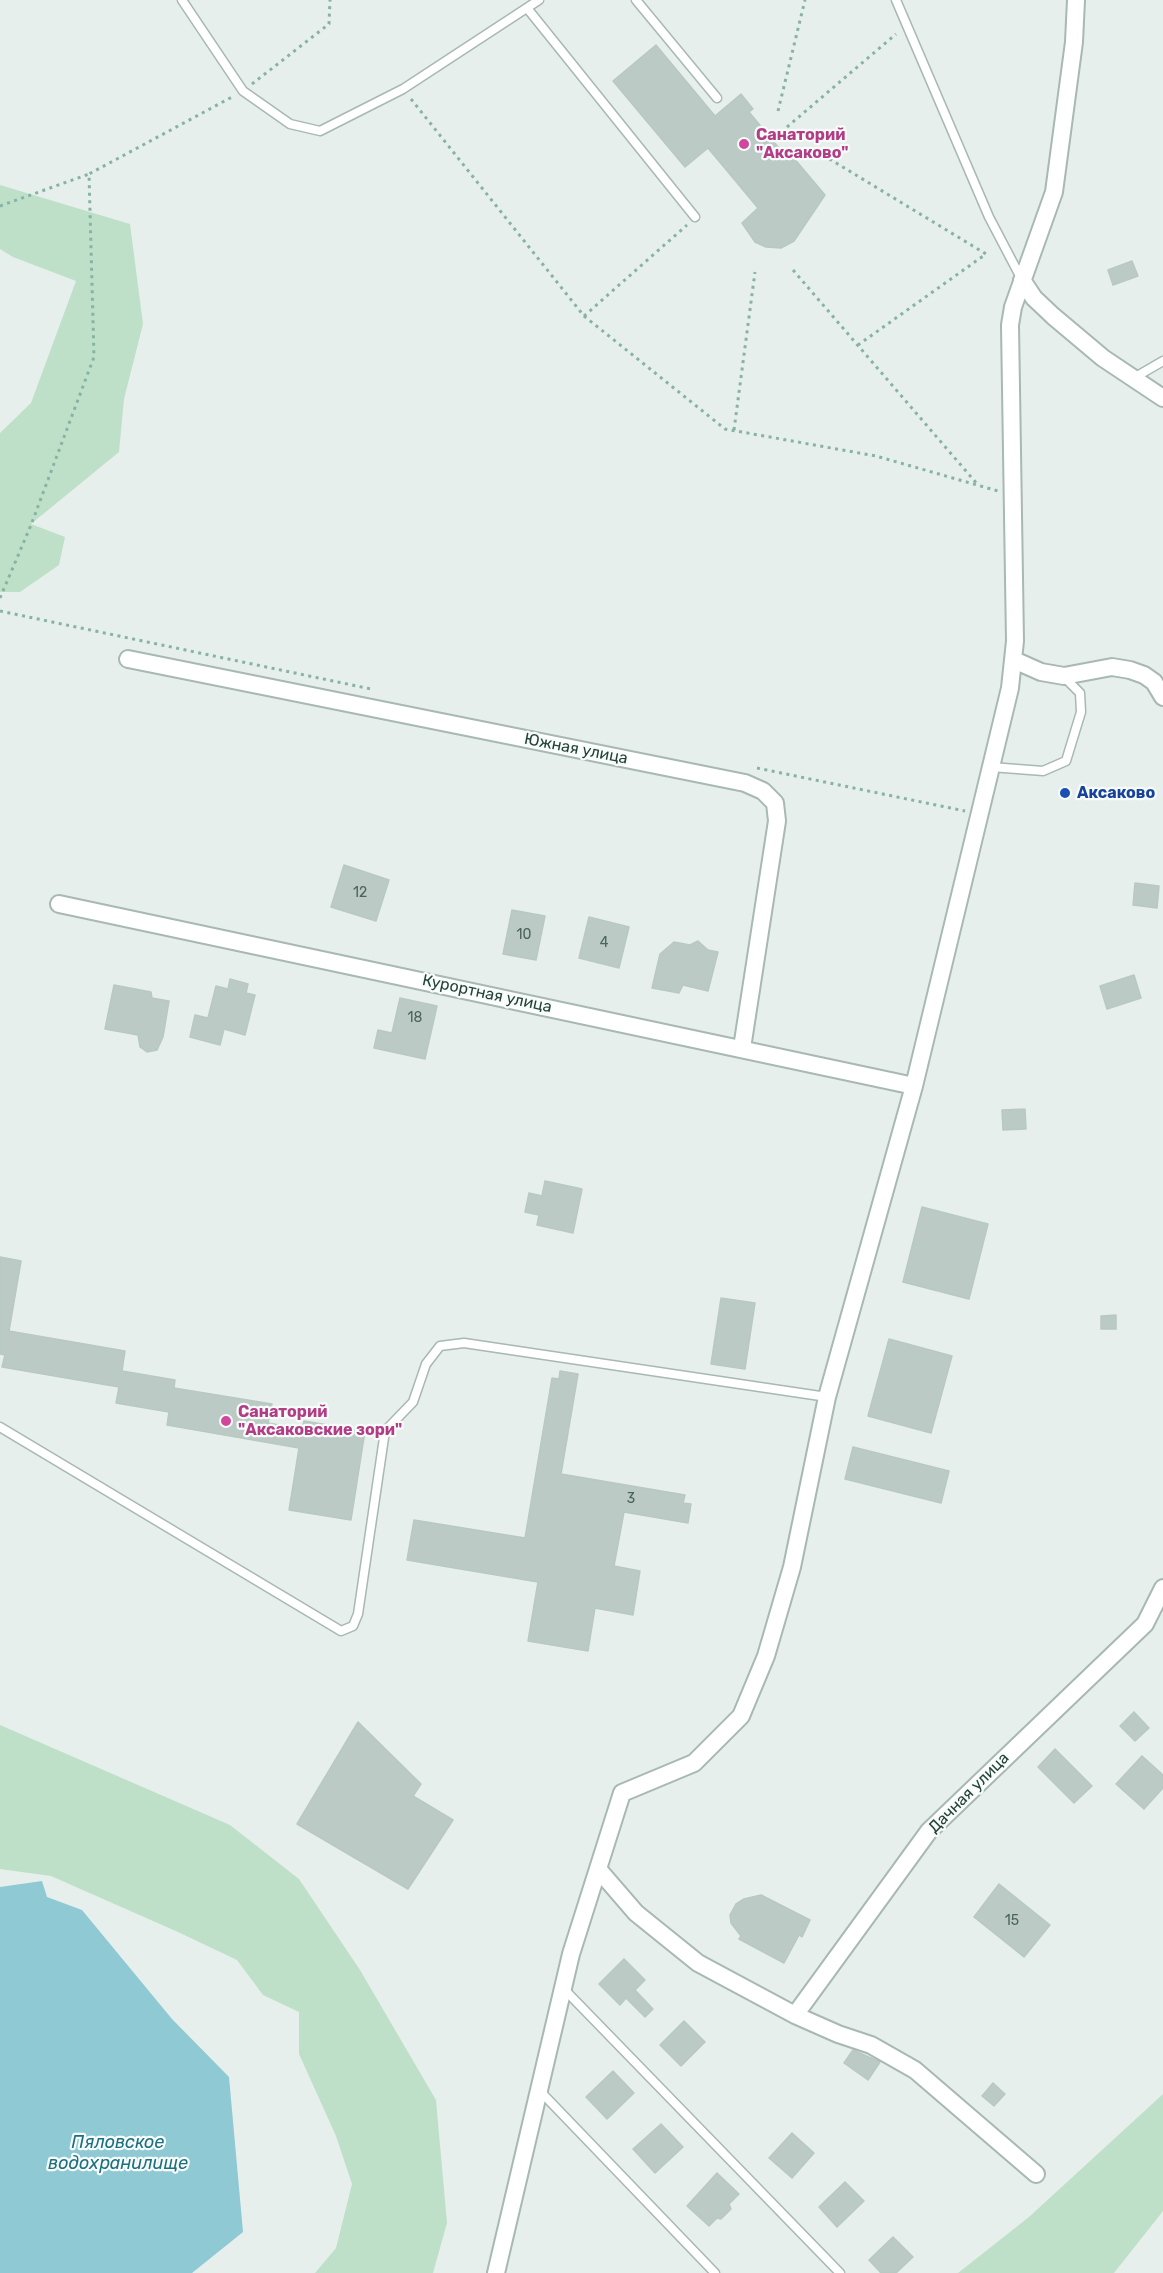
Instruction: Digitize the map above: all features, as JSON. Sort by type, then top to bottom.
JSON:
[{"type":"street","points":[[496,2273],[571,1954],[622,1793],[694,1764],[741,1716],[766,1656],[792,1567],[827,1397],[914,1086],[1010,688],[1014,660],[1010,325],[1013,307],[1049,212],[1054,192],[1074,42],[1076,0]]},
{"type":"street","points":[[1022,280],[1034,297],[1053,316],[1132,379],[1163,398]]},
{"type":"street","name":"Южная улица","points":[[128,659],[745,783],[763,790],[775,803],[777,821],[742,1048]]},
{"type":"street","points":[[1014,660],[1041,672],[1064,676],[1112,667],[1130,670],[1154,682],[1163,697]]},
{"type":"street","name":"Курортная улица","points":[[59,904],[914,1086]]},
{"type":"street","name":"Дачная улица","points":[[795,2015],[929,1831],[1145,1624],[1163,1588]]},
{"type":"street","points":[[598,1869],[636,1913],[698,1963],[795,2015],[838,2034],[871,2045],[915,2070],[1036,2174]]},
{"type":"lane","points":[[182,0],[243,91],[290,124],[320,131],[403,89],[539,0]]},
{"type":"lane","points":[[636,0],[717,98]]},
{"type":"lane","points":[[896,0],[989,217],[1022,280]]},
{"type":"lane","points":[[527,8],[695,217]]},
{"type":"lane","points":[[1132,379],[1163,361]]},
{"type":"lane","points":[[991,767],[1044,771],[1066,761],[1081,712],[1080,693],[1064,676]]},
{"type":"lane","points":[[0,1427],[341,1630],[353,1626],[358,1614],[385,1431],[414,1401],[426,1364],[440,1346],[464,1343],[827,1397]]},
{"type":"lane","points":[[563,1988],[840,2273]]},
{"type":"lane","points":[[540,2091],[715,2273]]},
{"type":"path","points":[[0,206],[89,174],[243,91],[329,24],[330,0]]},
{"type":"path","points":[[778,111],[805,0]]},
{"type":"path","points":[[787,127],[907,25]]},
{"type":"path","points":[[403,89],[584,316],[725,429],[876,456],[1012,496]]},
{"type":"path","points":[[823,155],[986,254],[858,345]]},
{"type":"path","points":[[0,598],[31,525],[94,357],[89,174]]},
{"type":"path","points":[[584,316],[695,217]]},
{"type":"path","points":[[794,270],[980,487]]},
{"type":"path","points":[[735,430],[755,272]]},
{"type":"green space","points":[[0,185],[130,224],[143,324],[124,399],[119,452],[31,524],[65,537],[59,565],[20,592],[0,592],[0,433],[31,403],[76,281],[13,257],[0,249]]},
{"type":"green space","points":[[0,1725],[230,1825],[299,1879],[360,1970],[436,2100],[447,2223],[433,2273],[315,2273],[336,2248],[352,2184],[336,2136],[299,2054],[299,2012],[263,1995],[237,1960],[51,1876],[0,1869]]},
{"type":"green space","points":[[1163,2094],[1163,2211],[1114,2273],[958,2273],[1029,2217]]},
{"type":"water","name":"Пяловское водохранилище","points":[[42,1881],[47,1897],[82,1910],[172,2019],[229,2077],[243,2232],[192,2273],[0,2273],[0,1887]]},
{"type":"building","points":[[656,45],[715,116],[741,94],[753,109],[749,112],[783,153],[787,150],[825,195],[794,241],[781,248],[766,247],[755,242],[742,223],[758,208],[708,148],[685,167],[613,81]]},
{"type":"building","points":[[1132,261],[1138,276],[1113,285],[1108,270]]},
{"type":"building","points":[[344,865],[389,880],[376,921],[331,907]]},
{"type":"building","points":[[1135,883],[1159,886],[1157,908],[1133,905]]},
{"type":"building","points":[[512,910],[545,916],[536,960],[503,954]]},
{"type":"building","points":[[589,917],[629,927],[619,968],[579,958]]},
{"type":"building","points":[[698,941],[708,950],[718,952],[708,991],[683,985],[679,993],[652,988],[660,954],[674,942],[690,945]]},
{"type":"building","points":[[1134,975],[1141,998],[1107,1009],[1100,986]]},
{"type":"building","points":[[230,979],[248,984],[246,993],[255,995],[245,1035],[224,1029],[220,1045],[190,1037],[195,1015],[208,1018],[216,986],[228,989]]},
{"type":"building","points":[[114,985],[151,992],[152,998],[169,1001],[163,1037],[157,1050],[147,1052],[140,1047],[138,1035],[105,1029]]},
{"type":"building","points":[[400,998],[437,1006],[425,1059],[374,1048],[378,1030],[392,1033]]},
{"type":"building","points":[[1025,1109],[1026,1129],[1003,1130],[1002,1110]]},
{"type":"building","points":[[545,1181],[582,1189],[573,1233],[537,1225],[539,1215],[525,1212],[529,1193],[542,1196]]},
{"type":"building","points":[[922,1207],[988,1224],[969,1299],[903,1282]]},
{"type":"building","points":[[0,1257],[21,1261],[9,1331],[125,1351],[122,1371],[175,1380],[174,1388],[272,1404],[268,1423],[302,1429],[304,1421],[365,1431],[351,1520],[289,1510],[299,1448],[167,1425],[169,1412],[116,1403],[119,1387],[2,1367],[5,1355],[0,1354]]},
{"type":"building","points":[[721,1298],[755,1303],[745,1369],[711,1364]]},
{"type":"building","points":[[1116,1315],[1116,1329],[1101,1329],[1101,1316]]},
{"type":"building","points":[[889,1339],[952,1356],[931,1433],[868,1416]]},
{"type":"building","points":[[560,1371],[578,1374],[561,1474],[685,1495],[683,1503],[691,1504],[688,1523],[624,1512],[614,1566],[640,1571],[633,1615],[595,1608],[588,1651],[528,1641],[538,1582],[407,1560],[414,1520],[525,1538],[552,1378],[559,1379]]},
{"type":"building","points":[[853,1447],[949,1471],[941,1503],[845,1479]]},
{"type":"building","points":[[1134,1712],[1149,1728],[1135,1741],[1120,1726]]},
{"type":"building","points":[[358,1722],[421,1784],[413,1796],[453,1820],[408,1889],[297,1824]]},
{"type":"building","points":[[1055,1749],[1092,1786],[1074,1803],[1038,1767]]},
{"type":"building","points":[[1142,1756],[1163,1775],[1163,1788],[1144,1809],[1116,1784]]},
{"type":"building","points":[[999,1884],[1050,1925],[1024,1957],[974,1917]]},
{"type":"building","points":[[761,1895],[810,1920],[802,1937],[799,1935],[784,1963],[739,1939],[741,1936],[731,1923],[730,1915],[736,1904],[744,1899]]},
{"type":"building","points":[[624,1959],[645,1980],[635,1990],[653,2009],[645,2017],[626,1998],[620,2005],[599,1984]]},
{"type":"building","points":[[684,2021],[705,2042],[681,2066],[660,2045]]},
{"type":"building","points":[[853,2050],[880,2062],[868,2080],[844,2063]]},
{"type":"building","points":[[613,2071],[634,2093],[607,2119],[586,2097]]},
{"type":"building","points":[[993,2083],[1005,2094],[994,2106],[982,2096]]},
{"type":"building","points":[[661,2124],[683,2147],[655,2173],[633,2149]]},
{"type":"building","points":[[792,2133],[814,2153],[792,2178],[769,2158]]},
{"type":"building","points":[[717,2173],[739,2194],[729,2204],[731,2209],[709,2226],[687,2206]]},
{"type":"building","points":[[845,2182],[864,2201],[837,2227],[819,2207]]},
{"type":"building","points":[[893,2237],[913,2257],[896,2273],[881,2273],[869,2260]]},
{"type":"place","name":"Санаторий \"Аксаково\"","points":[[744,144]]},
{"type":"place","name":"Аксаково","points":[[1065,793]]},
{"type":"place","name":"Санаторий \"Аксаковские зори\"","points":[[226,1421]]}]
